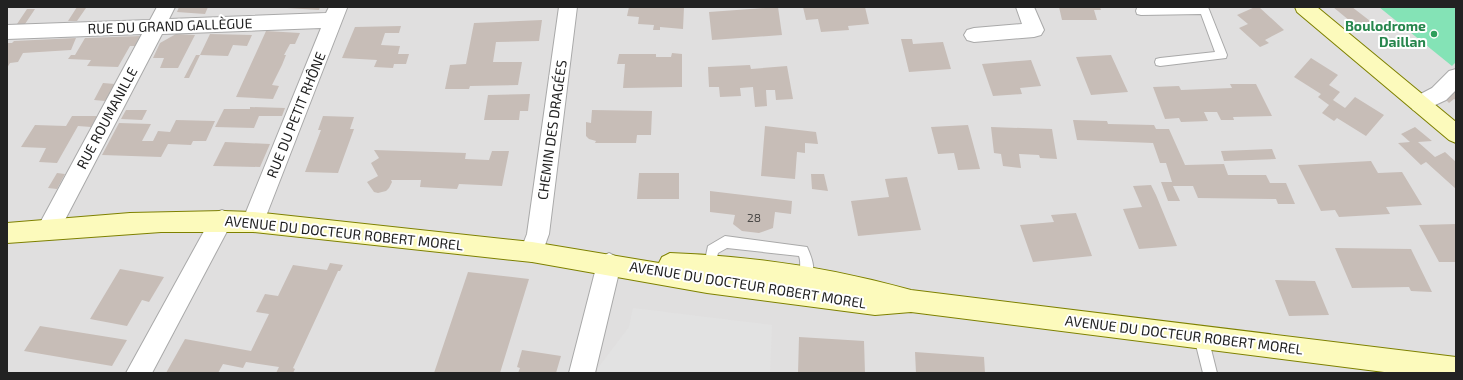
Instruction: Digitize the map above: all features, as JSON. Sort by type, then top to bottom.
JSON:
[{"type":"street","name":"RUE ROUMANILLE","points":[[48,230],[166,7]]},
{"type":"street","name":"CHEMIN DES DRAGÉES","points":[[532,252],[538,234],[568,7]]},
{"type":"street","points":[[974,35],[1034,30],[1025,7]]},
{"type":"street","points":[[1304,7],[1456,134]]},
{"type":"street","name":"RUE DU GRAND GALLÈGUE","points":[[7,32],[155,26],[336,13]]},
{"type":"street","name":"RUE DU PETIT RHÔNE","points":[[253,222],[336,13]]},
{"type":"street","points":[[1420,104],[1439,94],[1456,77]]},
{"type":"street","name":"AVENUE DU DOCTEUR ROBERT MOREL","points":[[7,232],[143,223],[222,220],[253,222],[532,252],[707,282],[875,304],[911,301]]},
{"type":"street","points":[[139,373],[222,220]]},
{"type":"street","name":"AVENUE DU DOCTEUR ROBERT MOREL","points":[[609,264],[710,264],[806,276],[876,290],[911,301],[1456,369]]},
{"type":"street","points":[[582,373],[609,264]]},
{"type":"lane","points":[[1141,11],[1204,9],[1222,54],[1160,62]]},
{"type":"lane","points":[[1201,337],[1210,373]]},
{"type":"shaded area","points":[[7,7],[1456,7],[1456,373],[7,373]]},
{"type":"shaded area","points":[[633,308],[772,325],[770,373],[597,373],[598,368],[629,327]]},
{"type":"green space","name":"Boulodrome Daillan","points":[[1379,7],[1456,7],[1456,62],[1452,66]]},
{"type":"building","points":[[77,7],[86,8],[77,21],[68,21]]},
{"type":"building","points":[[179,7],[208,7],[205,14],[177,12]]},
{"type":"building","points":[[287,7],[320,7],[319,10]]},
{"type":"building","points":[[629,7],[684,7],[683,29],[660,27],[660,30],[653,30],[654,25],[638,24],[639,17],[627,16]]},
{"type":"building","points":[[778,7],[782,35],[712,40],[709,12]]},
{"type":"building","points":[[803,7],[865,7],[869,24],[848,26],[849,30],[821,32],[818,19],[806,20]]},
{"type":"building","points":[[1059,7],[1100,7],[1101,10],[1094,10],[1097,20],[1062,20]]},
{"type":"building","points":[[1255,7],[1259,7],[1284,30],[1265,40],[1269,43],[1260,47],[1239,28],[1248,24],[1237,15]]},
{"type":"building","points":[[1333,7],[1352,7],[1374,24],[1361,30]]},
{"type":"building","points":[[27,9],[35,9],[25,24],[17,24]]},
{"type":"building","points":[[542,20],[539,41],[496,42],[493,62],[522,62],[518,85],[470,86],[469,89],[445,89],[450,65],[466,64],[474,23]]},
{"type":"building","points":[[401,26],[399,33],[385,33],[381,45],[400,46],[398,54],[409,54],[406,64],[394,64],[393,68],[374,67],[377,60],[342,58],[355,27]]},
{"type":"building","points":[[266,31],[300,33],[295,44],[290,44],[284,55],[286,55],[272,85],[279,86],[273,99],[236,97]]},
{"type":"building","points":[[176,34],[195,35],[178,68],[160,68],[164,58],[153,58],[160,43]]},
{"type":"building","points":[[210,34],[252,35],[247,46],[233,45],[228,56],[200,55]]},
{"type":"building","points":[[141,36],[135,46],[130,46],[118,67],[87,66],[91,60],[68,59],[71,55],[75,55],[85,38]]},
{"type":"building","points":[[76,38],[71,50],[23,53],[18,62],[10,63],[7,68],[7,43],[12,43],[14,41]]},
{"type":"building","points":[[901,39],[912,39],[913,44],[943,42],[951,69],[909,72]]},
{"type":"building","points":[[672,53],[682,54],[682,87],[623,88],[625,64],[617,64],[619,54],[656,54],[656,57],[671,57]]},
{"type":"building","points":[[196,55],[200,55],[189,78],[184,78]]},
{"type":"building","points":[[1111,55],[1128,92],[1091,95],[1076,57]]},
{"type":"building","points":[[1311,58],[1338,75],[1329,85],[1340,92],[1333,100],[1345,108],[1355,97],[1384,115],[1366,136],[1337,118],[1334,121],[1322,113],[1329,105],[1318,97],[1321,94],[1294,77]]},
{"type":"building","points":[[1031,60],[1041,86],[1020,88],[1022,94],[993,96],[982,64]]},
{"type":"building","points":[[750,65],[751,69],[787,66],[793,99],[776,100],[775,90],[766,90],[767,106],[755,107],[753,87],[740,88],[741,96],[720,97],[719,87],[709,87],[708,67]]},
{"type":"building","points":[[103,83],[115,84],[105,101],[94,100]]},
{"type":"building","points":[[1230,84],[1256,84],[1272,116],[1233,117],[1234,120],[1221,120],[1217,112],[1204,112],[1208,121],[1181,122],[1179,118],[1165,119],[1153,87],[1179,86],[1181,90],[1232,88]]},
{"type":"building","points":[[1456,88],[1456,100],[1454,99],[1449,103],[1445,99]]},
{"type":"building","points":[[530,94],[528,111],[520,111],[519,120],[484,120],[488,95]]},
{"type":"building","points":[[250,107],[285,108],[282,116],[259,116],[254,128],[215,127],[224,109],[250,109]]},
{"type":"building","points":[[126,110],[147,110],[142,120],[121,119]]},
{"type":"building","points":[[592,110],[652,111],[651,135],[637,135],[636,143],[595,143],[596,141],[589,139],[586,136],[586,122],[591,123]]},
{"type":"building","points":[[72,116],[97,116],[91,127],[78,126],[57,163],[39,162],[46,148],[21,147],[35,125],[66,126]]},
{"type":"building","points":[[323,116],[354,117],[350,129],[354,129],[338,173],[305,172],[321,130],[318,130]]},
{"type":"building","points":[[176,120],[215,121],[206,141],[193,141],[191,145],[168,144],[161,157],[102,155],[119,123],[151,124],[142,141],[153,141],[158,131],[170,132]]},
{"type":"building","points":[[1073,120],[1107,121],[1108,124],[1154,125],[1156,129],[1169,129],[1185,165],[1224,164],[1228,175],[1266,175],[1270,183],[1286,183],[1295,204],[1278,204],[1276,199],[1198,198],[1193,186],[1173,186],[1180,201],[1168,201],[1161,182],[1172,182],[1166,163],[1160,163],[1153,143],[1077,140]]},
{"type":"building","points":[[968,125],[980,169],[958,170],[954,153],[938,154],[931,127]]},
{"type":"building","points":[[765,126],[816,132],[818,144],[805,143],[805,153],[797,152],[795,179],[761,176]]},
{"type":"building","points":[[991,127],[1052,129],[1057,159],[1040,158],[1039,155],[1019,154],[1021,168],[1003,166],[1001,154],[994,153]]},
{"type":"building","points":[[1415,127],[1432,141],[1418,142],[1435,157],[1445,152],[1456,162],[1456,189],[1426,162],[1421,165],[1398,143],[1410,142],[1401,134]]},
{"type":"building","points":[[225,142],[270,144],[260,167],[213,166]]},
{"type":"building","points":[[1272,149],[1276,159],[1224,161],[1221,151]]},
{"type":"building","points":[[374,150],[466,153],[465,159],[489,160],[492,151],[509,151],[502,186],[459,184],[457,189],[420,187],[421,180],[391,180],[392,182],[386,191],[378,193],[374,192],[367,182],[378,176],[371,163],[379,158]]},
{"type":"building","points":[[1371,161],[1378,173],[1402,172],[1422,205],[1386,207],[1390,214],[1339,217],[1335,210],[1321,211],[1298,165]]},
{"type":"building","points":[[57,173],[65,174],[57,189],[48,188]]},
{"type":"building","points":[[639,173],[679,173],[679,199],[637,199]]},
{"type":"building","points":[[811,174],[824,174],[828,191],[812,189]]},
{"type":"building","points":[[907,177],[921,230],[858,236],[851,201],[889,197],[885,179]]},
{"type":"building","points":[[1151,185],[1177,246],[1139,249],[1123,209],[1142,207],[1133,186]]},
{"type":"building","points":[[710,191],[792,201],[791,214],[775,212],[773,228],[759,233],[742,231],[733,224],[735,215],[710,212]]},
{"type":"building","points":[[1076,213],[1092,256],[1033,262],[1020,225],[1054,222],[1051,215]]},
{"type":"building","points":[[1456,224],[1456,262],[1439,262],[1419,225]]},
{"type":"building","points":[[1335,248],[1411,249],[1432,292],[1411,291],[1409,287],[1352,288]]},
{"type":"building","points":[[330,263],[343,265],[340,271],[338,271],[293,368],[295,369],[293,373],[276,373],[279,367],[246,362],[243,368],[223,364],[218,373],[166,373],[185,339],[251,351],[269,314],[256,312],[265,294],[278,296],[293,265],[327,270]]},
{"type":"building","points":[[120,269],[164,277],[149,302],[142,300],[127,326],[90,319]]},
{"type":"building","points":[[468,272],[529,279],[500,373],[434,373]]},
{"type":"building","points":[[1275,280],[1315,281],[1329,315],[1289,316]]},
{"type":"building","points":[[40,326],[127,340],[112,366],[24,351]]},
{"type":"building","points":[[799,337],[864,341],[865,373],[798,373]]},
{"type":"building","points":[[522,350],[561,356],[556,373],[518,373],[520,368],[517,367]]},
{"type":"building","points":[[915,352],[984,357],[985,373],[916,373]]},
{"type":"place","name":"Boulodrome Daillan","points":[[1434,34]]}]
